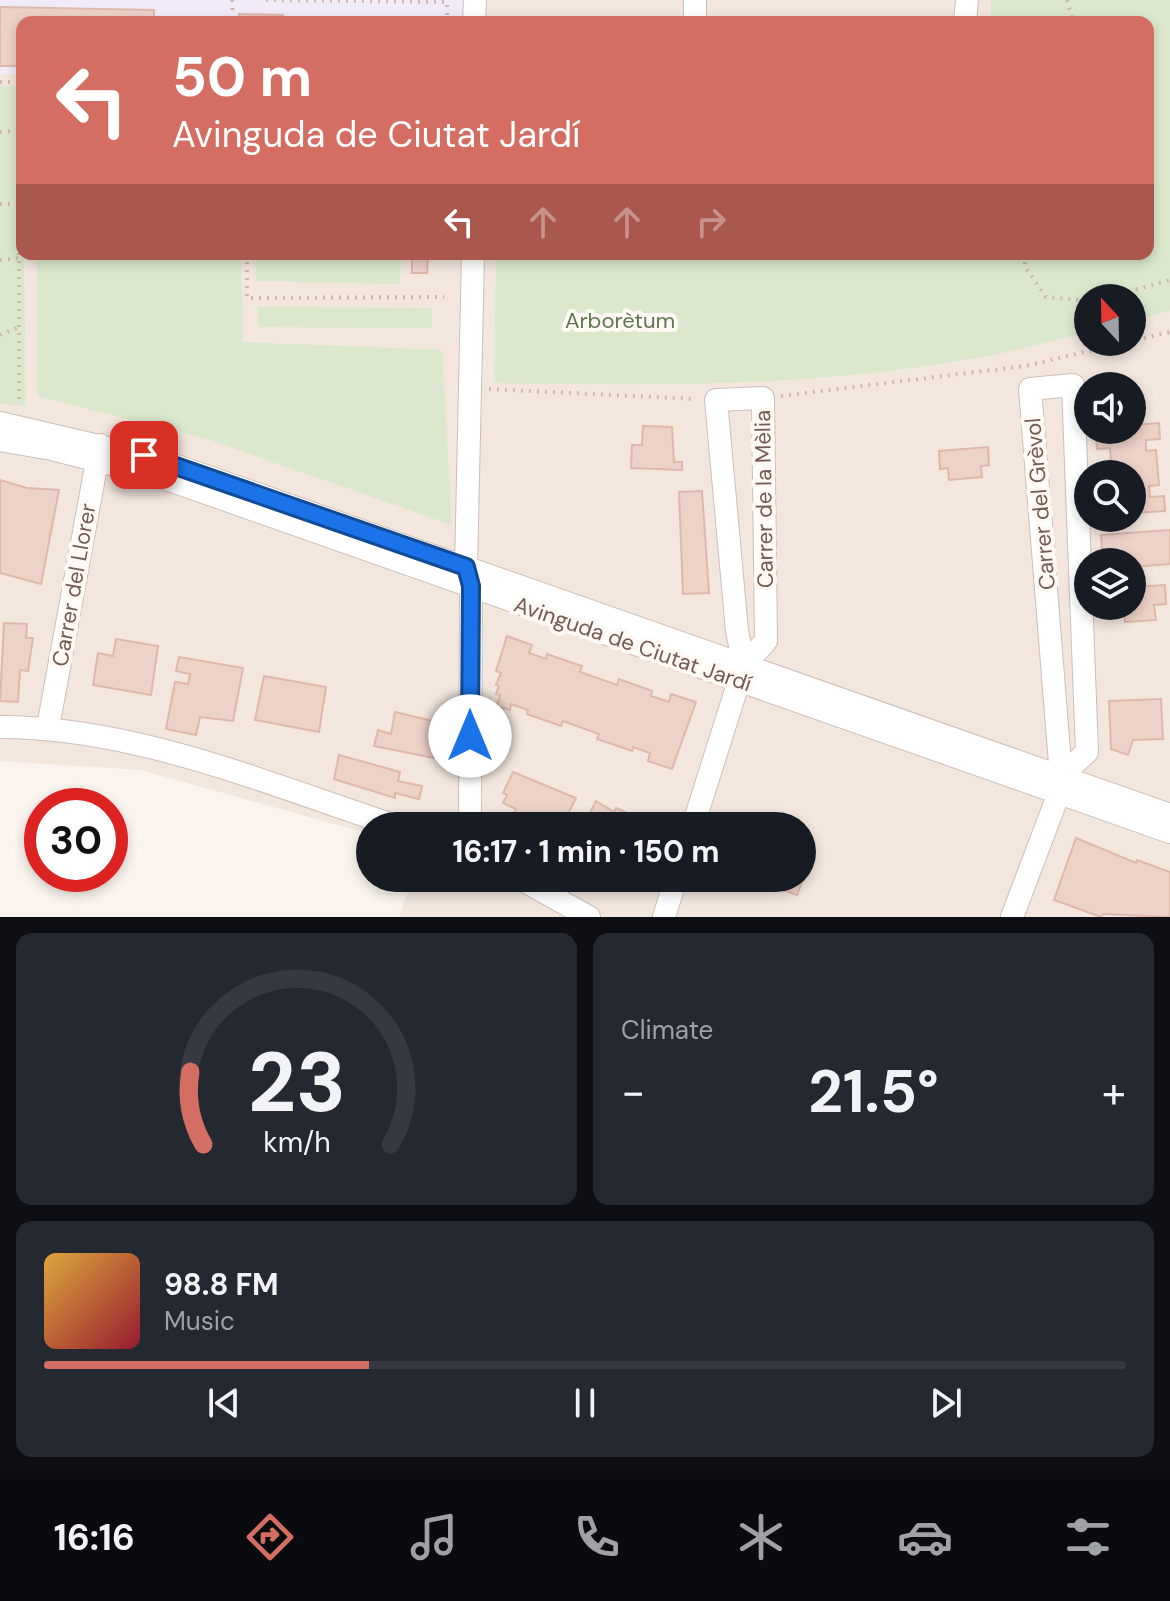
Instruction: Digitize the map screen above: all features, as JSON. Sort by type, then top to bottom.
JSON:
[{"type":"street","points":[[470,812],[468,577],[473,260]]},
{"type":"street","name":"Carrer del Grèvol","points":[[1012,917],[1060,785],[1087,752],[1073,385],[1030,389],[1060,785]]},
{"type":"street","name":"Carrer de la Mèlia","points":[[697,812],[742,673],[766,641],[763,398],[716,400],[742,673]]},
{"type":"street","name":"Avinguda de Ciutat Jardí","points":[[0,423],[98,452],[158,476],[468,577],[1060,785],[1170,832]]},
{"type":"street","name":"Avinguda de Ciutat Jardí","points":[[0,440],[98,452]]},
{"type":"street","name":"Carrer del Llorer","points":[[48,727],[98,452]]},
{"type":"street","points":[[0,727],[48,727],[153,748],[356,813]]},
{"type":"street","name":"Avinguda de Ciutat Jardí","points":[[1060,785],[1170,815]]},
{"type":"street","points":[[544,892],[589,917]]},
{"type":"street","points":[[664,917],[672,892]]},
{"type":"path","points":[[266,0],[447,2],[447,16]]},
{"type":"path","points":[[19,260],[19,399]]},
{"type":"path","points":[[247,260],[247,298],[444,297]]},
{"type":"path","points":[[1025,260],[1025,267],[1046,297],[1074,300]]},
{"type":"path","points":[[1146,287],[1170,280]]},
{"type":"path","points":[[0,335],[19,327]]},
{"type":"path","points":[[763,398],[1025,366],[1170,332]]},
{"type":"path","points":[[471,388],[716,400]]},
{"type":"shaded area","points":[[0,0],[1170,0],[1170,917],[399,917],[408,892],[816,892],[816,812],[356,812],[356,830],[141,770],[0,761]]},
{"type":"shaded area","points":[[0,0],[470,0],[469,16],[16,16],[16,75],[0,74]]},
{"type":"green space","name":"Arborètum","points":[[991,0],[1170,0],[1170,311],[1146,317],[1146,284],[1074,284],[1074,336],[989,356],[915,368],[795,379],[675,384],[494,383],[496,260],[1154,260],[1154,16],[991,16]]},
{"type":"green space","points":[[0,86],[16,87],[16,260],[24,260],[26,407],[0,403]]},
{"type":"green space","points":[[37,260],[241,260],[243,342],[442,350],[452,525],[207,439],[37,396]]},
{"type":"green space","points":[[256,260],[401,260],[400,284],[256,281]]},
{"type":"green space","points":[[258,307],[432,308],[432,328],[258,327]]},
{"type":"building","points":[[0,7],[154,10],[154,16],[16,16],[16,66],[0,66]]},
{"type":"building","points":[[239,14],[283,15],[283,16]]},
{"type":"building","points":[[412,260],[428,260],[427,273],[412,273]]},
{"type":"building","points":[[1159,423],[1160,439],[1146,440],[1146,424]]},
{"type":"building","points":[[643,426],[672,427],[674,462],[682,462],[682,470],[631,468],[632,445],[642,445]]},
{"type":"building","points":[[1097,444],[1146,444],[1146,451],[1156,450],[1159,485],[1149,486],[1150,497],[1164,496],[1165,511],[1146,512],[1146,460],[1111,460],[1110,448],[1097,449]]},
{"type":"building","points":[[988,447],[989,465],[981,466],[982,477],[949,480],[948,468],[940,469],[939,451]]},
{"type":"building","points":[[0,480],[27,488],[59,490],[41,584],[0,573]]},
{"type":"building","points":[[702,491],[709,593],[683,594],[679,492]]},
{"type":"building","points":[[1170,530],[1170,564],[1146,566],[1146,548],[1102,548],[1101,535]]},
{"type":"building","points":[[1165,585],[1166,604],[1154,605],[1156,620],[1125,622],[1146,620],[1146,586]]},
{"type":"building","points":[[4,623],[27,624],[26,638],[33,638],[28,671],[20,670],[18,702],[0,701]]},
{"type":"building","points":[[507,636],[532,645],[529,653],[546,659],[547,654],[582,666],[580,672],[617,685],[619,679],[652,691],[651,696],[669,702],[671,694],[696,702],[672,769],[648,761],[650,753],[633,747],[632,751],[597,739],[599,734],[563,721],[561,726],[527,714],[528,710],[511,704],[510,710],[497,706],[500,695],[496,694],[499,686],[496,685],[501,673],[496,671]]},
{"type":"building","points":[[116,639],[158,646],[151,695],[93,685],[98,653],[113,656]]},
{"type":"building","points":[[179,657],[243,668],[233,721],[200,717],[196,735],[166,729],[175,682],[188,684],[190,674],[176,671]]},
{"type":"building","points":[[264,676],[326,687],[319,732],[255,720]]},
{"type":"building","points":[[1161,699],[1163,739],[1133,740],[1128,755],[1111,749],[1109,701]]},
{"type":"building","points":[[395,712],[437,722],[434,758],[374,746],[378,730],[391,734]]},
{"type":"building","points":[[339,755],[400,772],[398,781],[422,786],[419,799],[395,793],[395,798],[334,779]]},
{"type":"building","points":[[513,772],[576,798],[569,812],[514,812],[516,809],[503,803],[507,795],[503,793]]},
{"type":"building","points":[[596,801],[614,812],[590,812]]},
{"type":"building","points":[[1076,838],[1136,863],[1137,860],[1170,872],[1170,917],[1103,914],[1101,917],[1054,900]]},
{"type":"route","points":[[144,455],[466,567],[471,586],[470,736]]}]
